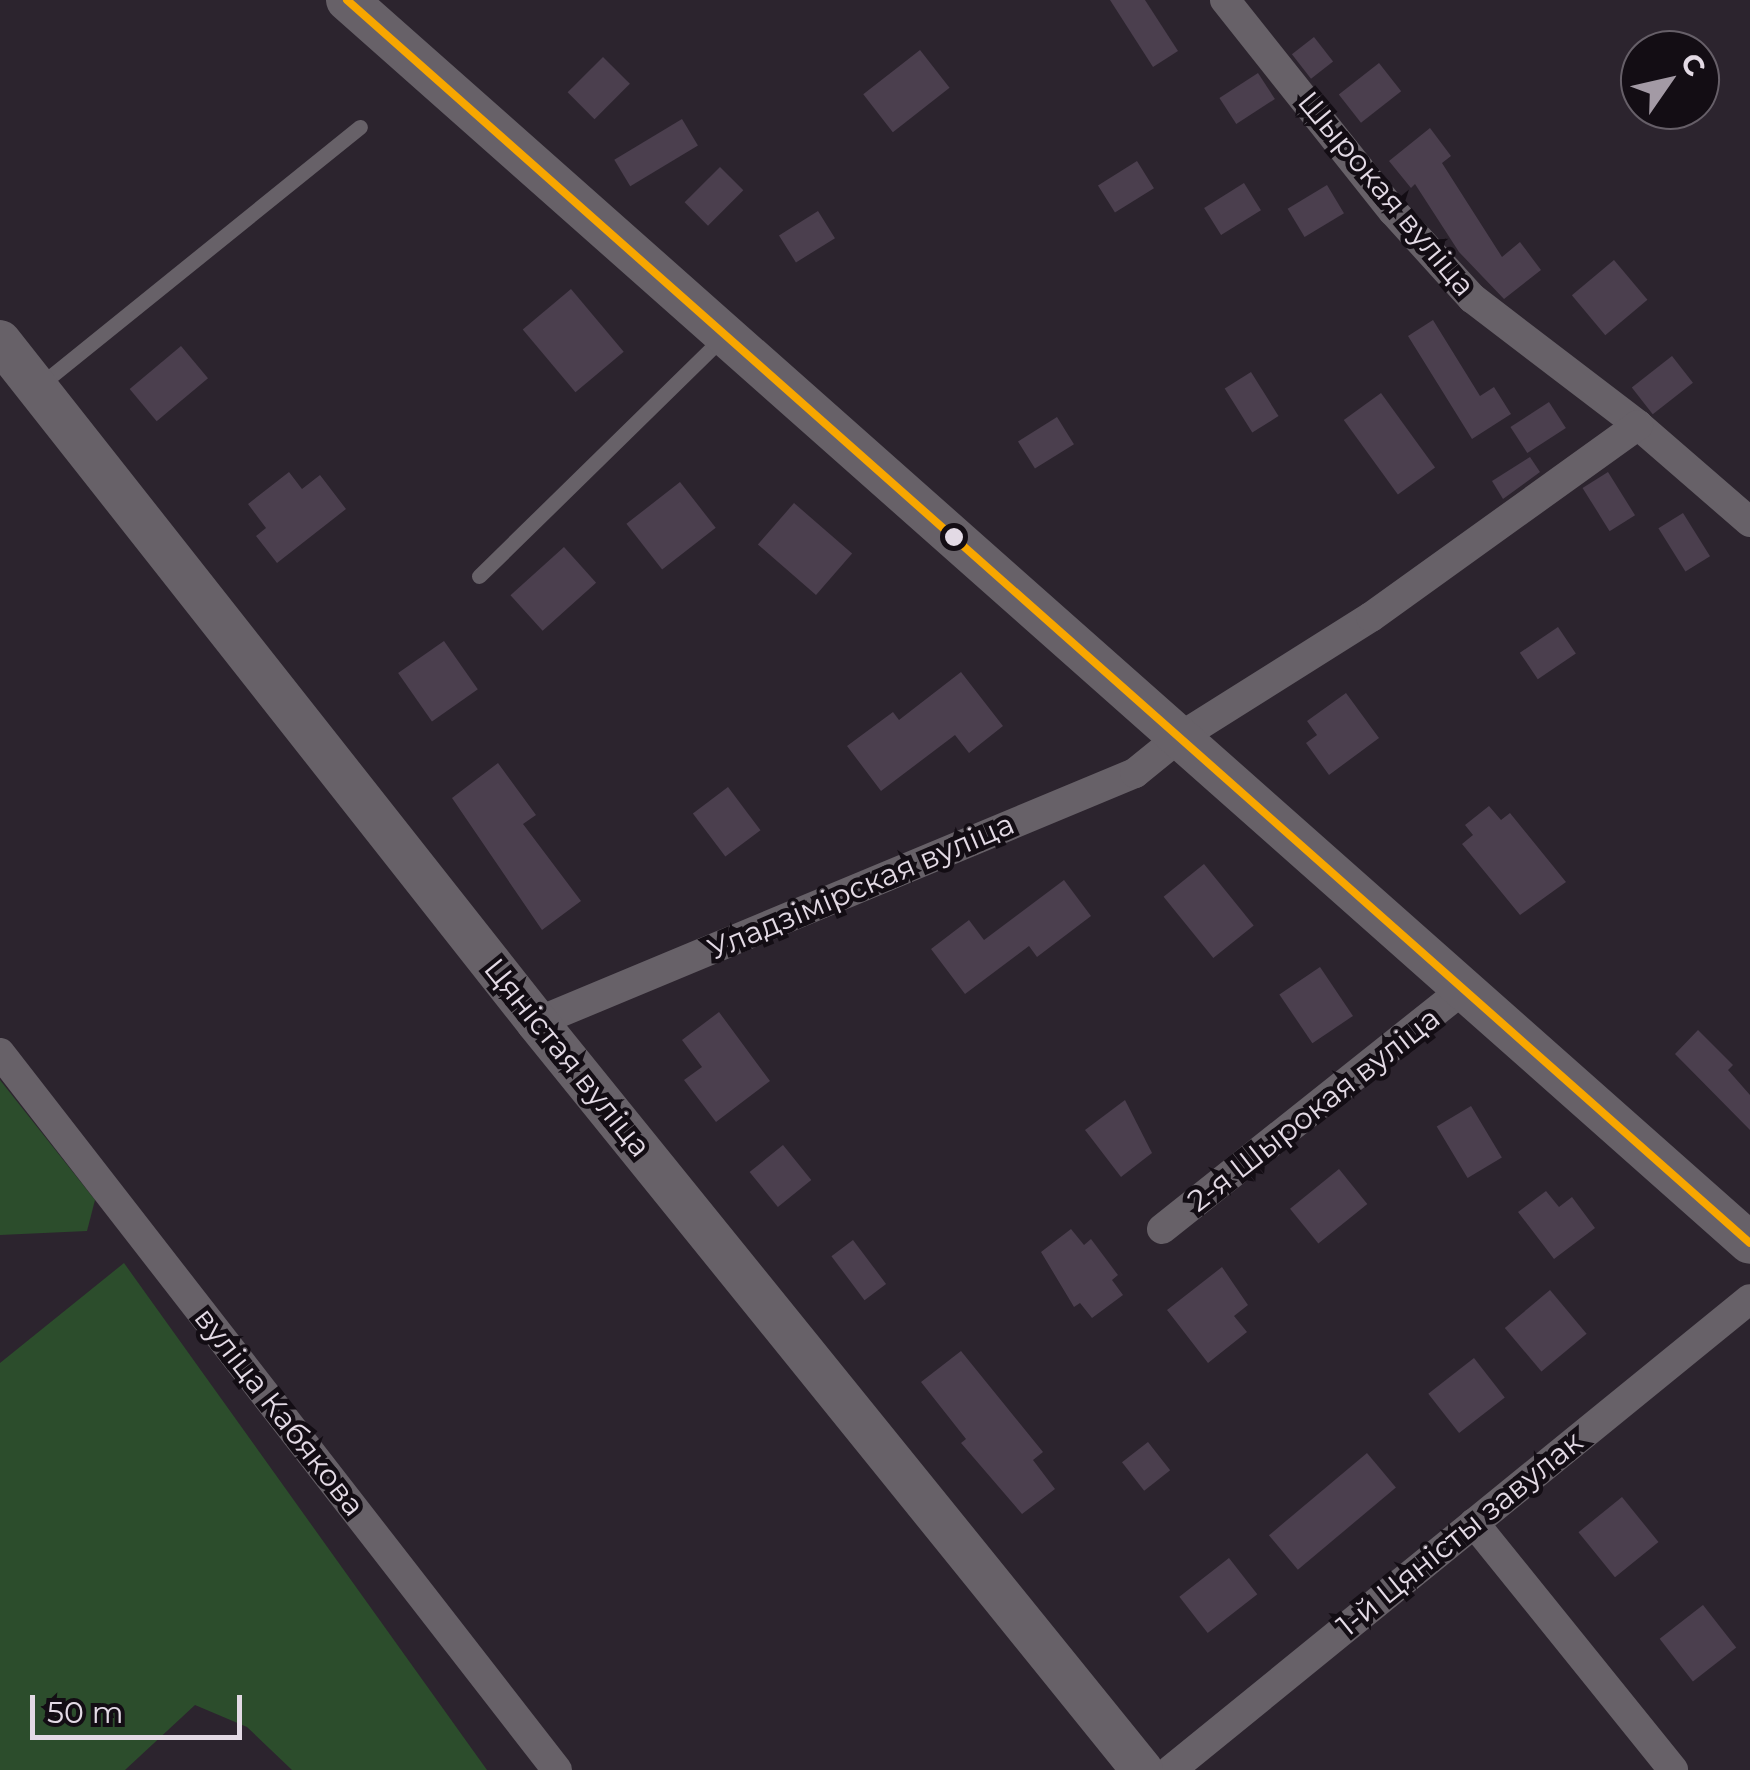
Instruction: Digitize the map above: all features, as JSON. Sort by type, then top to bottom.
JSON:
[{"type":"street","name":"2-я Шырокая вуліца","points":[[347,0],[1176,739],[1750,1242]]},
{"type":"street","name":"Шырокая вуліца","points":[[1225,0],[1393,211],[1472,298],[1638,425],[1750,522]]},
{"type":"street","name":"Цяністая вуліца","points":[[0,341],[537,1022],[1142,1770]]},
{"type":"street","name":"Уладзімірская вуліца","points":[[537,1022],[1135,773],[1176,739],[1372,617],[1638,425]]},
{"type":"street","name":"2-я Шырокая вуліца","points":[[1162,1228],[1464,989]]},
{"type":"street","name":"вуліца Кабякова","points":[[0,1054],[558,1770]]},
{"type":"street","name":"1-й Цяністы завулак","points":[[1171,1770],[1750,1299]]},
{"type":"street","points":[[1474,1523],[1673,1770]]},
{"type":"lane","points":[[37,388],[360,126]]},
{"type":"lane","points":[[479,576],[724,336]]},
{"type":"green space","points":[[0,1080],[95,1200],[87,1231],[0,1235]]},
{"type":"green space","points":[[124,1263],[487,1770],[292,1770],[247,1727],[195,1705],[125,1770],[0,1770],[0,1363]]},
{"type":"building","points":[[1110,0],[1145,0],[1178,51],[1153,67]]},
{"type":"building","points":[[1314,37],[1333,61],[1311,79],[1292,54]]},
{"type":"building","points":[[920,50],[950,88],[893,132],[863,94]]},
{"type":"building","points":[[603,57],[630,84],[595,119],[568,92]]},
{"type":"building","points":[[1379,63],[1401,91],[1361,123],[1339,94]]},
{"type":"building","points":[[1258,73],[1275,99],[1236,124],[1219,98]]},
{"type":"building","points":[[682,119],[698,146],[630,186],[614,160]]},
{"type":"building","points":[[1430,128],[1451,156],[1442,163],[1502,257],[1520,242],[1541,270],[1504,299],[1459,252],[1415,184],[1411,188],[1389,161]]},
{"type":"building","points":[[1137,161],[1154,188],[1115,213],[1098,185]]},
{"type":"building","points":[[720,167],[743,190],[708,226],[685,202]]},
{"type":"building","points":[[1244,183],[1261,210],[1221,235],[1204,208]]},
{"type":"building","points":[[1327,185],[1344,213],[1305,237],[1288,209]]},
{"type":"building","points":[[818,211],[835,238],[796,263],[779,235]]},
{"type":"building","points":[[1614,260],[1647,300],[1605,335],[1572,295]]},
{"type":"building","points":[[571,289],[624,352],[575,392],[523,329]]},
{"type":"building","points":[[1433,320],[1480,396],[1494,387],[1511,414],[1472,439],[1408,336]]},
{"type":"building","points":[[181,346],[208,378],[157,421],[130,389]]},
{"type":"building","points":[[1672,356],[1693,383],[1653,414],[1632,387]]},
{"type":"building","points":[[1251,372],[1279,416],[1252,433],[1225,388]]},
{"type":"building","points":[[1381,393],[1435,467],[1398,494],[1344,420]]},
{"type":"building","points":[[1549,402],[1566,428],[1527,453],[1510,427]]},
{"type":"building","points":[[1057,417],[1074,444],[1035,469],[1018,441]]},
{"type":"building","points":[[1530,457],[1540,472],[1503,499],[1492,481]]},
{"type":"building","points":[[289,472],[302,489],[320,475],[346,509],[277,563],[256,536],[266,528],[248,504]]},
{"type":"building","points":[[1608,472],[1635,515],[1610,531],[1583,488]]},
{"type":"building","points":[[680,482],[716,528],[662,570],[626,524]]},
{"type":"building","points":[[794,503],[852,554],[816,595],[758,545]]},
{"type":"building","points":[[1683,513],[1710,556],[1685,572],[1658,528]]},
{"type":"building","points":[[564,547],[596,583],[543,631],[510,595]]},
{"type":"building","points":[[1558,627],[1576,654],[1538,679],[1520,653]]},
{"type":"building","points":[[444,641],[478,689],[432,721],[398,673]]},
{"type":"building","points":[[961,672],[1003,726],[969,753],[955,735],[881,791],[847,746],[893,712],[899,720]]},
{"type":"building","points":[[1346,693],[1379,738],[1329,775],[1306,743],[1317,735],[1307,721]]},
{"type":"building","points":[[498,763],[536,815],[523,824],[581,901],[542,930],[452,798]]},
{"type":"building","points":[[728,787],[760,830],[725,857],[693,813]]},
{"type":"building","points":[[1489,806],[1501,820],[1510,813],[1566,882],[1520,915],[1462,844],[1473,835],[1465,825]]},
{"type":"building","points":[[1204,864],[1254,925],[1213,958],[1164,897]]},
{"type":"building","points":[[1064,880],[1091,916],[1037,957],[1029,946],[965,994],[931,949],[969,920],[984,940]]},
{"type":"building","points":[[1320,967],[1353,1016],[1312,1043],[1279,994]]},
{"type":"building","points":[[719,1012],[770,1081],[716,1122],[684,1080],[702,1067],[682,1040]]},
{"type":"building","points":[[1698,1030],[1733,1065],[1728,1070],[1750,1095],[1750,1130],[1675,1054]]},
{"type":"building","points":[[1125,1100],[1152,1153],[1121,1177],[1085,1130]]},
{"type":"building","points":[[1471,1106],[1502,1157],[1468,1178],[1437,1127]]},
{"type":"building","points":[[783,1145],[811,1180],[778,1207],[750,1172]]},
{"type":"building","points":[[1339,1169],[1367,1204],[1318,1244],[1290,1209]]},
{"type":"building","points":[[1546,1191],[1559,1207],[1572,1197],[1595,1228],[1554,1259],[1518,1212]]},
{"type":"building","points":[[1071,1229],[1084,1245],[1091,1239],[1118,1275],[1112,1280],[1123,1295],[1092,1318],[1080,1303],[1074,1307],[1041,1252]]},
{"type":"building","points":[[853,1240],[886,1284],[865,1300],[831,1256]]},
{"type":"building","points":[[1222,1267],[1248,1305],[1234,1316],[1247,1332],[1208,1363],[1167,1310]]},
{"type":"building","points":[[1550,1290],[1587,1334],[1541,1372],[1505,1328]]},
{"type":"building","points":[[961,1351],[1043,1452],[1033,1460],[1055,1489],[1022,1514],[961,1443],[966,1439],[921,1382]]},
{"type":"building","points":[[1474,1358],[1505,1397],[1459,1433],[1428,1394]]},
{"type":"building","points":[[1148,1442],[1170,1470],[1144,1491],[1122,1462]]},
{"type":"building","points":[[1367,1453],[1396,1487],[1298,1570],[1269,1535]]},
{"type":"building","points":[[1622,1497],[1659,1542],[1615,1577],[1578,1532]]},
{"type":"building","points":[[1229,1558],[1257,1594],[1208,1633],[1179,1597]]},
{"type":"building","points":[[1703,1605],[1736,1648],[1693,1681],[1660,1639]]},
{"type":"transit line","points":[[347,0],[1750,1243]]}]
